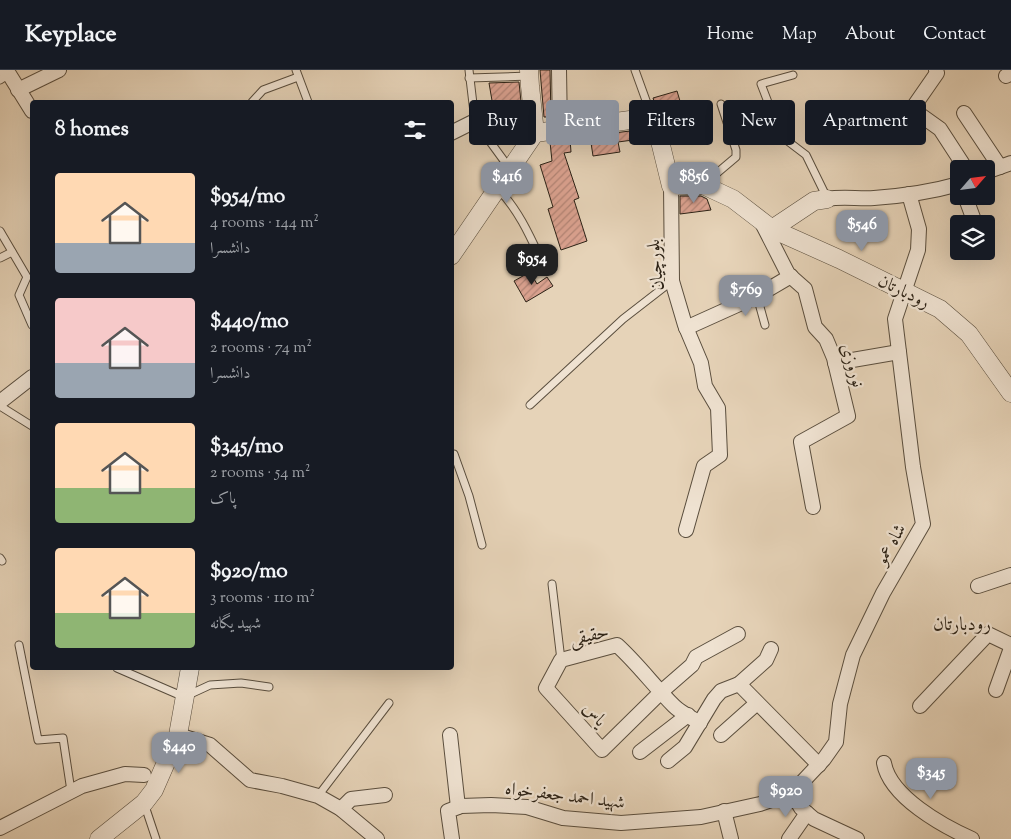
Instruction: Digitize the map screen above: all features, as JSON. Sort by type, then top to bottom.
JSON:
[{"type":"street","points":[[18,90],[59,70]]},
{"type":"street","points":[[559,70],[560,100]]},
{"type":"street","points":[[936,70],[938,72],[912,109],[940,129],[960,160]]},
{"type":"street","points":[[529,73],[532,100]]},
{"type":"street","points":[[4,75],[18,90],[30,108]]},
{"type":"street","points":[[964,112],[1006,165]]},
{"type":"street","points":[[454,132],[469,124]]},
{"type":"street","points":[[454,252],[527,145]]},
{"type":"street","points":[[660,145],[671,186]]},
{"type":"street","name":"رودبارتان","points":[[671,186],[703,185],[733,199],[767,226],[940,309],[969,334],[1011,393]]},
{"type":"street","name":"بلورچیان","points":[[671,186],[672,281],[686,328],[700,363],[705,386],[718,408],[720,455],[704,466],[686,530]]},
{"type":"street","points":[[767,226],[814,201],[835,197],[872,198],[909,194],[950,186]]},
{"type":"street","name":"شاه عمو","points":[[792,793],[836,742],[840,704],[853,655],[883,593],[923,524],[912,467],[895,319],[918,250],[919,229],[909,194]]},
{"type":"street","name":"نوروزی","points":[[767,226],[788,274],[805,289],[816,327],[826,339],[835,363],[848,416],[800,442],[813,507]]},
{"type":"street","points":[[686,328],[756,296],[791,276]]},
{"type":"street","points":[[835,363],[899,352]]},
{"type":"street","points":[[0,402],[30,379]]},
{"type":"street","points":[[978,586],[1011,575]]},
{"type":"street","points":[[661,692],[692,665],[696,657],[738,634]]},
{"type":"street","points":[[920,706],[988,634],[1011,646],[996,690]]},
{"type":"street","name":"حقیقی","points":[[561,660],[617,644],[675,707],[700,723]]},
{"type":"street","points":[[668,761],[685,747],[714,699],[721,691],[739,684],[766,660],[771,650]]},
{"type":"street","name":"یاس","points":[[561,660],[546,688],[602,750],[661,692]]},
{"type":"street","points":[[99,839],[144,803],[154,790],[178,735],[190,670]]},
{"type":"street","points":[[739,684],[818,765]]},
{"type":"street","points":[[721,735],[757,703]]},
{"type":"street","points":[[640,752],[688,715]]},
{"type":"street","points":[[178,735],[210,745],[250,780],[318,796],[341,809],[377,839]]},
{"type":"street","points":[[450,736],[458,808],[448,811],[452,839]]},
{"type":"street","points":[[884,763],[885,772],[900,792],[920,810],[972,839]]},
{"type":"street","points":[[0,828],[82,786],[125,774],[144,775]]},
{"type":"street","points":[[792,793],[800,808],[814,819],[858,839]]},
{"type":"street","name":"شهید احمد جعفرخواه","points":[[458,808],[491,805],[528,807],[563,818],[620,823],[701,816],[760,804],[792,793]]},
{"type":"street","points":[[341,809],[351,799],[385,795]]},
{"type":"street","points":[[724,811],[731,839]]},
{"type":"street","points":[[789,839],[807,813]]},
{"type":"lane","points":[[635,70],[646,100]]},
{"type":"lane","points":[[472,100],[469,74],[529,73]]},
{"type":"lane","points":[[254,100],[263,90],[297,74],[307,100]]},
{"type":"lane","points":[[793,75],[761,84],[781,136],[806,155],[827,199]]},
{"type":"lane","points":[[703,185],[736,157],[736,150],[721,104]]},
{"type":"lane","points":[[492,145],[510,170]]},
{"type":"lane","points":[[498,188],[529,232],[542,262]]},
{"type":"lane","points":[[0,231],[27,277],[19,295],[30,320]]},
{"type":"lane","points":[[0,258],[12,252]]},
{"type":"lane","points":[[530,405],[623,319],[672,281]]},
{"type":"lane","points":[[756,296],[765,325]]},
{"type":"lane","points":[[0,406],[30,425]]},
{"type":"lane","points":[[454,454],[469,496],[482,545]]},
{"type":"lane","name":"حقیقی","points":[[552,584],[561,660]]},
{"type":"lane","points":[[19,645],[38,740],[63,738],[71,791]]},
{"type":"lane","points":[[122,670],[184,697],[210,686],[241,683],[269,687]]},
{"type":"lane","points":[[318,796],[389,703]]},
{"type":"lane","points":[[144,803],[156,839]]},
{"type":"building","points":[[540,70],[550,70],[551,100],[546,100],[546,117],[544,117]]},
{"type":"building","points":[[519,82],[521,100],[492,100],[489,83]]},
{"type":"building","points":[[677,91],[680,100],[654,100],[653,98]]},
{"type":"building","points":[[629,131],[629,141],[619,142],[619,132]]},
{"type":"building","points":[[550,145],[570,145],[571,152],[564,153],[579,198],[574,200],[587,241],[561,250],[548,209],[553,207],[540,165],[552,161]]},
{"type":"building","points":[[591,145],[619,145],[620,152],[593,156]]},
{"type":"building","points":[[680,196],[701,196],[707,199],[711,210],[680,214]]},
{"type":"building","points":[[530,272],[537,284],[547,277],[553,286],[526,302],[514,281]]},
{"type":"district","name":"رودبارتان","points":[[962,623]]}]
